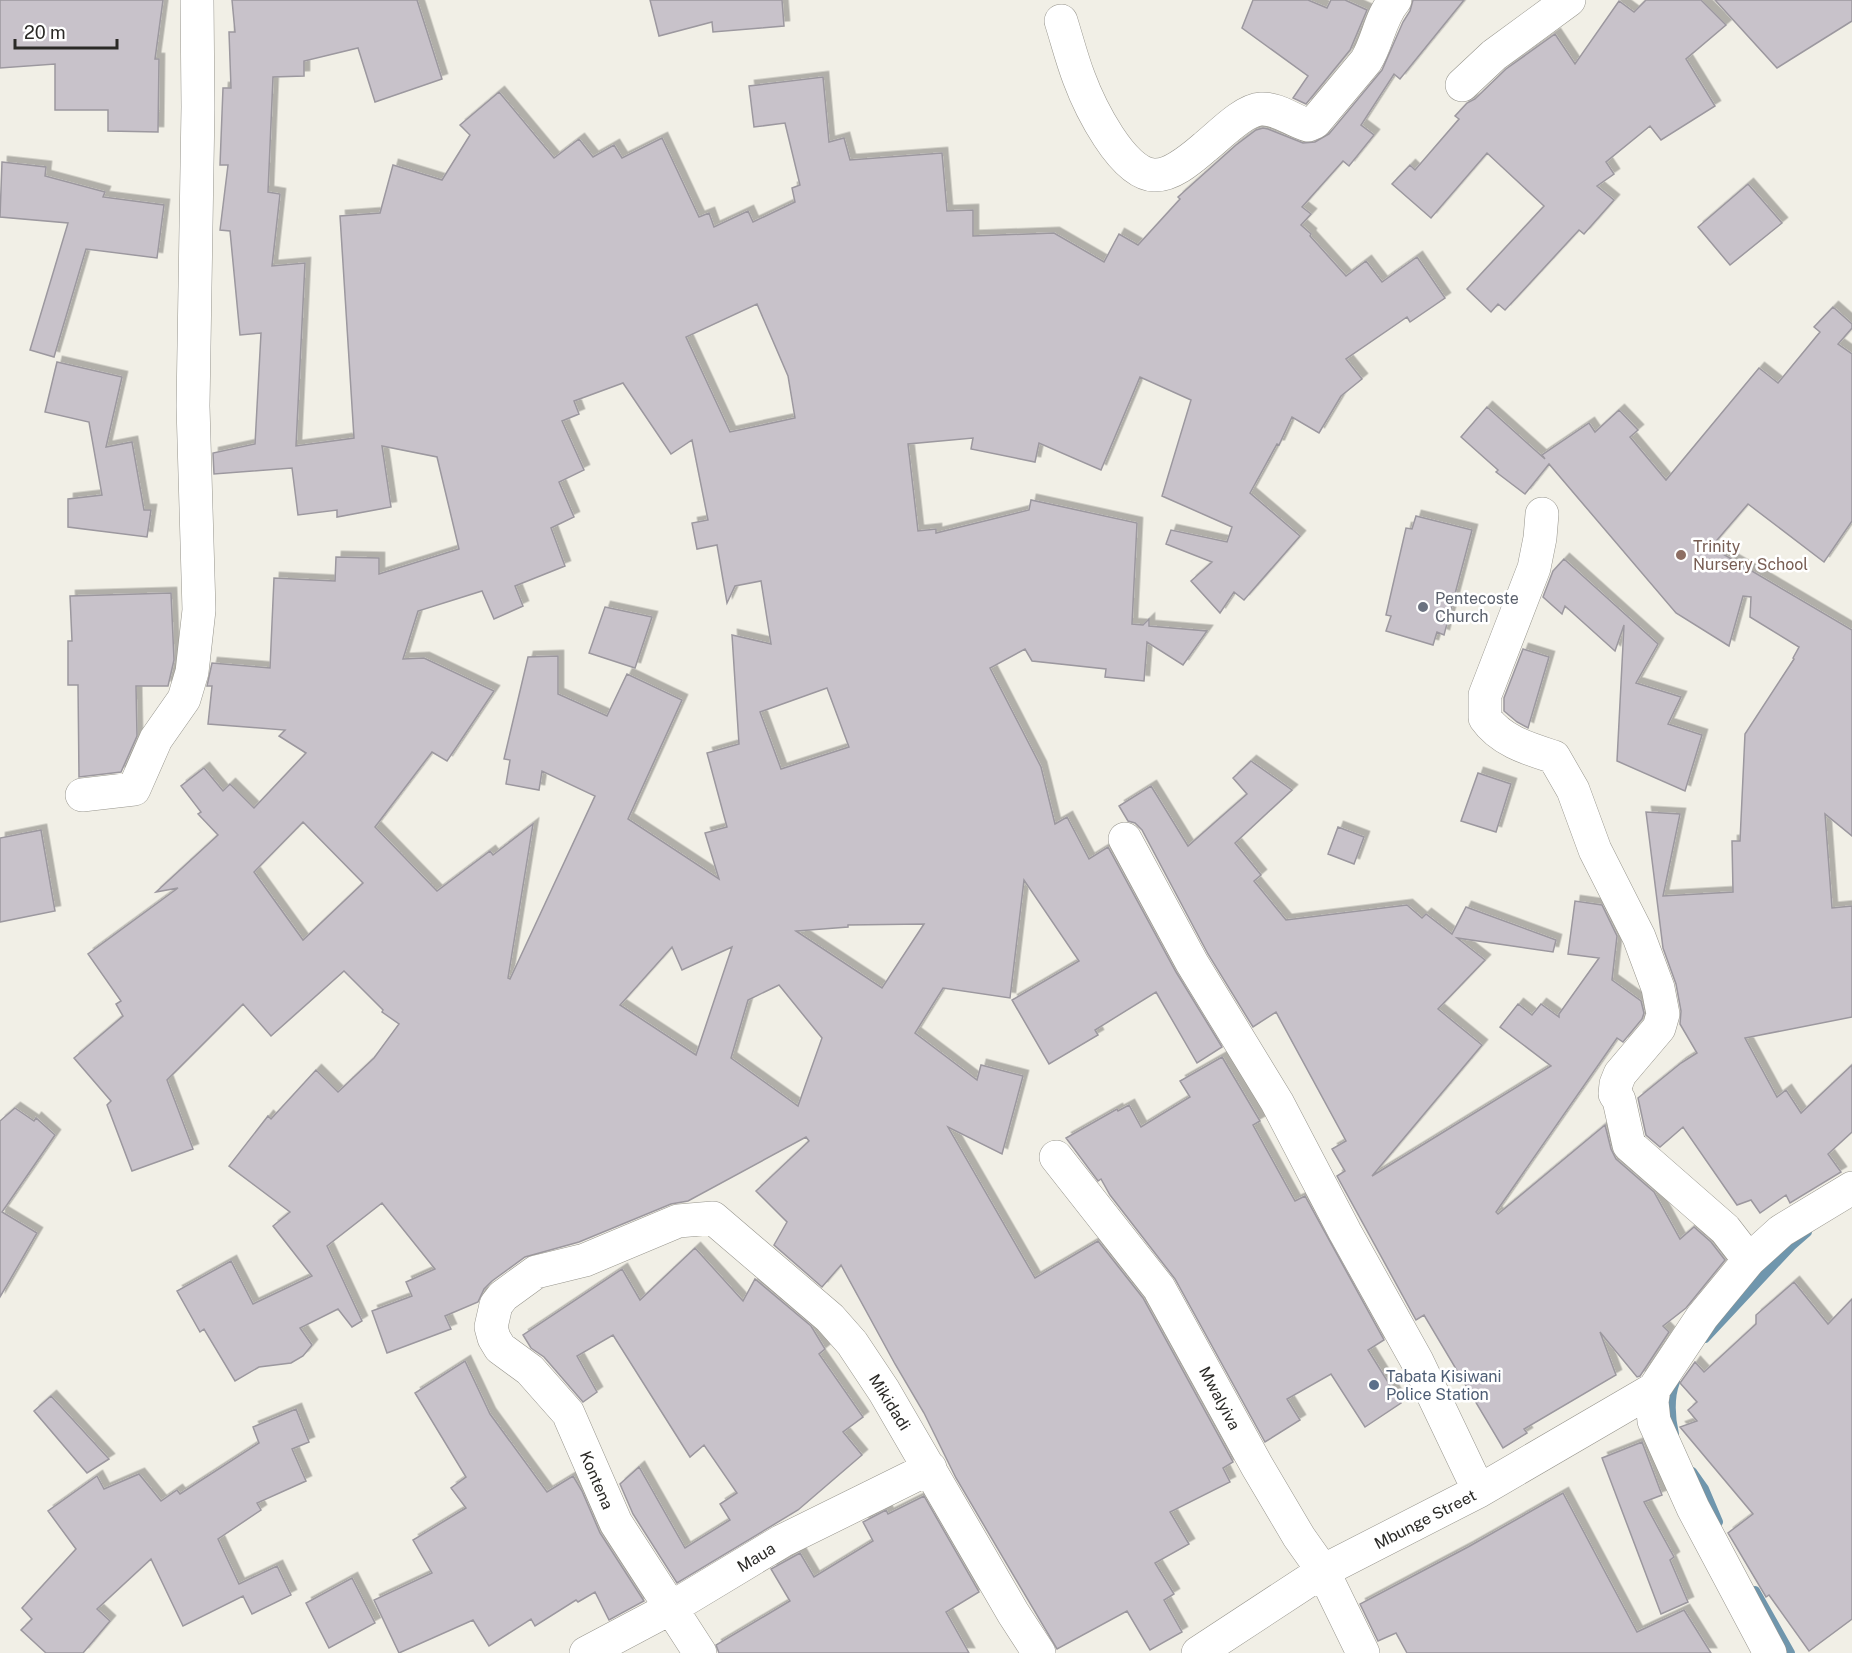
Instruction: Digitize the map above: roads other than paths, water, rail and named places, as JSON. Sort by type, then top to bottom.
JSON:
[{"type":"street","points":[[82,795],[134,789],[156,739],[184,699],[192,672],[199,610],[193,406],[198,107],[197,0]]},
{"type":"street","points":[[1061,21],[1079,78],[1113,142],[1122,156],[1140,171],[1155,176],[1171,171],[1188,161],[1240,118],[1259,109],[1275,111],[1308,125],[1315,122],[1370,56],[1388,9],[1395,0]]},
{"type":"street","points":[[1462,85],[1494,55],[1569,0]]},
{"type":"street","points":[[1542,514],[1534,568],[1485,695],[1485,718],[1501,734],[1520,746],[1554,758],[1573,790],[1595,850],[1639,937],[1658,988],[1663,1014],[1659,1028],[1620,1074],[1616,1084],[1615,1094],[1619,1100],[1629,1145],[1725,1229],[1749,1260]]},
{"type":"street","points":[[1125,839],[1192,963],[1277,1102],[1345,1232],[1417,1361],[1479,1491]]},
{"type":"street","name":"Mwalyiva","points":[[1056,1157],[1159,1288],[1257,1466],[1299,1537],[1323,1571],[1363,1653]]},
{"type":"street","points":[[1770,1653],[1693,1508],[1654,1421],[1652,1402],[1654,1389],[1702,1317],[1749,1260],[1781,1231],[1852,1188]]},
{"type":"street","name":"Mikidadi","points":[[492,1316],[503,1296],[536,1272],[585,1260],[678,1221],[713,1218],[830,1318],[852,1343],[930,1468],[1013,1612],[1040,1653]]},
{"type":"street","name":"Kontena","points":[[492,1316],[491,1327],[500,1348],[530,1370],[568,1413],[616,1523],[700,1653]]},
{"type":"street","name":"Mbunge Street","points":[[1198,1653],[1323,1571],[1479,1491],[1654,1389]]},
{"type":"street","name":"Maua","points":[[586,1653],[671,1608],[782,1541],[930,1468]]},
{"type":"waterway","points":[[1705,1338],[1791,1246],[1807,1232]]},
{"type":"waterway","points":[[1674,1434],[1671,1408],[1675,1382]]},
{"type":"waterway","points":[[1692,1472],[1704,1489],[1718,1522]]},
{"type":"waterway","points":[[1755,1591],[1790,1653]]},
{"type":"place","name":"Trinity Nursery School","points":[[1681,555]]},
{"type":"place","name":"Pentecoste Church","points":[[1423,607]]},
{"type":"place","name":"Tabata Kisiwani Police Station","points":[[1374,1385]]}]
